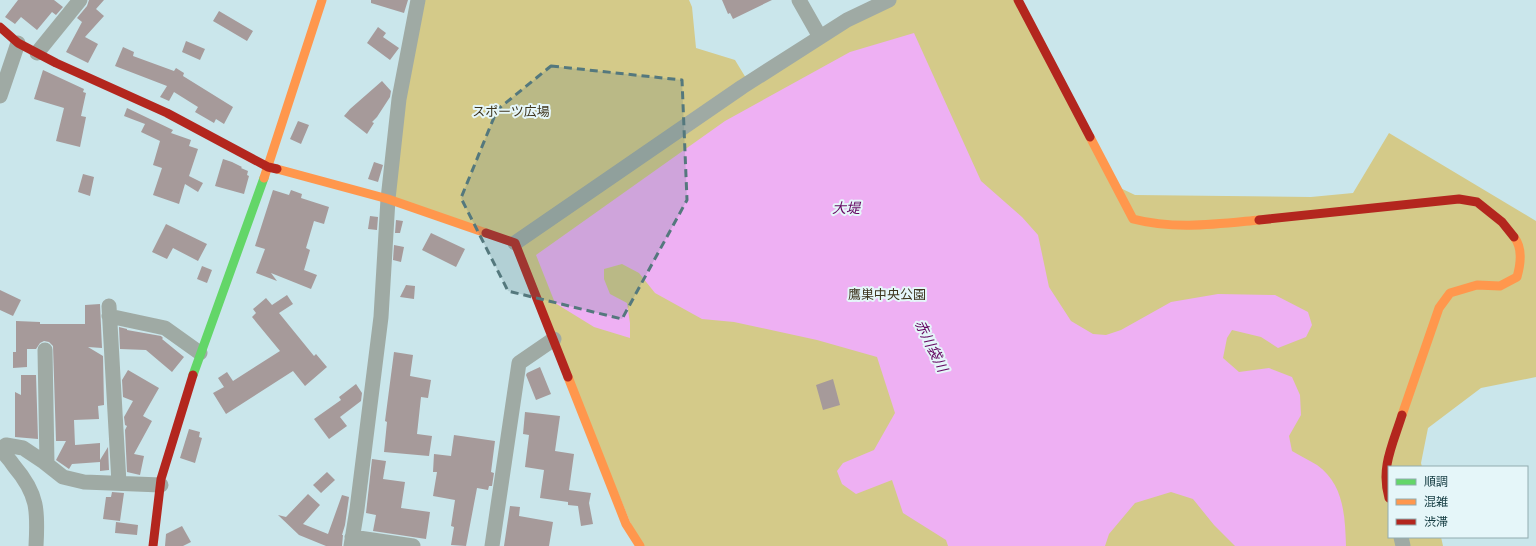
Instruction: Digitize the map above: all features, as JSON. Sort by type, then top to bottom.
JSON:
[{"type":"street","points":[[37,53],[80,0]]},
{"type":"street","points":[[152,546],[161,485],[200,353],[268,167],[322,0]]},
{"type":"street","points":[[413,546],[352,541],[381,317],[388,199],[399,99],[418,0]]},
{"type":"street","points":[[799,0],[820,37]]},
{"type":"street","points":[[515,243],[742,87],[847,20],[888,0]]},
{"type":"street","points":[[1018,0],[1133,219],[1152,224],[1173,225],[1227,223],[1459,199],[1478,202],[1502,222],[1519,243],[1521,264],[1516,278],[1500,286],[1477,285],[1450,293],[1439,308],[1386,463],[1386,488],[1388,495]]},
{"type":"street","points":[[0,27],[18,43],[56,63],[167,113],[268,167],[388,199],[515,243],[626,524],[640,546]]},
{"type":"street","points":[[0,96],[18,43]]},
{"type":"street","points":[[119,483],[109,311],[165,328],[200,353]]},
{"type":"street","points":[[492,546],[519,363],[554,339]]},
{"type":"street","points":[[45,350],[48,464]]},
{"type":"street","points":[[36,546],[37,522],[34,496],[23,476],[0,449],[6,445],[23,448],[48,464],[63,477],[84,482],[161,485]]},
{"type":"highlighted area","points":[[551,66],[682,80],[687,200],[622,319],[508,291],[461,198],[497,110]]},
{"type":"green space","name":"鷹巣中央公園","points":[[418,0],[689,0],[692,7],[696,48],[735,60],[749,83],[889,0],[1018,0],[1114,185],[1135,195],[1311,197],[1353,193],[1389,133],[1536,221],[1536,377],[1481,388],[1428,428],[1421,463],[1422,466],[1388,466],[1388,538],[1441,538],[1443,546],[640,546],[515,243],[388,199]]},
{"type":"water","name":"大堤","points":[[914,33],[981,181],[1022,217],[1038,235],[1049,287],[1071,321],[1093,334],[1106,335],[1121,330],[1171,302],[1218,294],[1275,295],[1308,312],[1312,325],[1306,337],[1278,348],[1261,337],[1232,330],[1227,338],[1223,358],[1239,372],[1269,368],[1292,377],[1300,395],[1301,415],[1289,436],[1292,451],[1317,465],[1333,481],[1338,491],[1344,512],[1346,546],[1235,546],[1214,525],[1193,499],[1171,492],[1135,503],[1109,534],[1105,546],[948,546],[946,540],[903,513],[892,480],[856,494],[842,484],[837,471],[843,463],[874,450],[895,413],[877,357],[817,340],[734,322],[702,319],[655,293],[639,273],[622,264],[604,269],[604,279],[610,294],[627,303],[630,323],[630,338],[594,327],[555,303],[536,255],[725,121],[850,52]]},
{"type":"building","points":[[18,0],[54,0],[63,7],[56,15],[52,12],[37,30],[21,17],[15,24],[5,17]]},
{"type":"building","points":[[89,0],[104,0],[96,9],[104,16],[85,37],[98,44],[88,63],[66,52],[82,22],[77,18],[87,6]]},
{"type":"building","points":[[371,0],[408,0],[404,13],[371,3]]},
{"type":"building","points":[[722,0],[772,0],[733,19],[730,13],[728,14]]},
{"type":"building","points":[[219,11],[253,31],[247,41],[213,21]]},
{"type":"building","points":[[378,27],[386,33],[383,37],[399,48],[390,60],[367,43]]},
{"type":"building","points":[[186,41],[205,49],[200,60],[182,52]]},
{"type":"building","points":[[123,47],[134,52],[133,56],[174,71],[176,68],[184,73],[183,76],[233,107],[224,124],[216,119],[214,123],[195,112],[198,107],[174,92],[169,101],[160,97],[167,86],[115,66]]},
{"type":"building","points":[[43,70],[84,89],[83,92],[86,93],[81,116],[86,117],[80,147],[56,141],[64,108],[34,99]]},
{"type":"building","points":[[382,81],[391,91],[390,97],[372,122],[374,123],[367,134],[344,116]]},
{"type":"building","points":[[127,108],[173,130],[171,133],[191,140],[189,146],[198,149],[189,176],[203,183],[198,192],[185,184],[179,204],[153,195],[162,168],[153,165],[160,141],[141,132],[145,124],[124,116]]},
{"type":"building","points":[[298,121],[309,125],[301,144],[290,139]]},
{"type":"building","points":[[223,159],[248,171],[247,175],[249,176],[244,194],[215,186]]},
{"type":"building","points":[[374,162],[383,165],[378,182],[368,179]]},
{"type":"building","points":[[83,174],[94,177],[90,196],[78,192]]},
{"type":"building","points":[[273,190],[289,195],[291,190],[302,194],[301,198],[329,207],[324,224],[314,221],[306,248],[310,250],[304,270],[317,275],[311,289],[271,273],[277,281],[256,273],[265,249],[255,246]]},
{"type":"building","points":[[370,216],[378,217],[377,230],[368,229]]},
{"type":"building","points":[[396,220],[403,221],[400,233],[395,233]]},
{"type":"building","points":[[166,224],[207,244],[198,261],[173,248],[167,259],[152,252]]},
{"type":"building","points":[[431,233],[465,249],[456,267],[422,250]]},
{"type":"building","points":[[394,245],[404,247],[401,262],[393,260]]},
{"type":"building","points":[[202,266],[212,270],[207,283],[197,279]]},
{"type":"building","points":[[406,285],[415,286],[414,299],[400,297]]},
{"type":"building","points":[[0,290],[21,300],[13,316],[0,310]]},
{"type":"building","points":[[287,295],[293,304],[279,313],[314,356],[316,354],[327,367],[305,386],[293,371],[226,414],[213,393],[224,387],[218,378],[227,372],[233,381],[280,351],[252,317],[256,313],[253,309],[266,298],[272,305]]},
{"type":"building","points":[[100,304],[102,348],[88,347],[103,356],[104,405],[98,406],[99,419],[74,420],[75,445],[100,443],[100,460],[108,447],[109,470],[100,471],[100,462],[72,464],[69,469],[56,460],[66,441],[56,441],[53,346],[49,342],[44,341],[40,343],[36,349],[27,349],[27,367],[13,368],[13,352],[16,352],[16,321],[40,322],[40,324],[85,324],[85,305]]},
{"type":"building","points":[[119,327],[127,330],[161,336],[163,338],[162,339],[184,357],[172,372],[146,350],[120,349]]},
{"type":"building","points":[[394,352],[413,355],[410,376],[431,380],[428,398],[421,397],[417,434],[432,436],[429,456],[384,452],[387,422],[385,421]]},
{"type":"building","points":[[540,367],[551,394],[536,400],[526,375],[527,373]]},
{"type":"building","points":[[128,370],[159,388],[143,416],[152,421],[134,454],[144,456],[140,475],[127,472],[125,430],[127,426],[125,425],[124,417],[133,401],[123,397],[122,380]]},
{"type":"building","points":[[21,375],[36,375],[38,439],[15,437],[15,392],[21,395]]},
{"type":"building","points":[[833,379],[840,405],[823,410],[816,385]]},
{"type":"building","points":[[356,384],[362,393],[361,401],[340,417],[347,426],[329,439],[314,419],[341,400],[339,397]]},
{"type":"building","points":[[525,412],[560,416],[555,451],[574,454],[569,490],[591,493],[589,503],[593,524],[581,526],[578,506],[568,505],[568,502],[540,498],[544,470],[525,467],[529,435],[523,434]]},
{"type":"building","points":[[189,429],[200,432],[199,437],[202,438],[195,463],[180,458]]},
{"type":"building","points":[[454,435],[495,441],[491,472],[494,473],[492,486],[489,486],[488,490],[477,488],[466,546],[451,545],[454,527],[451,526],[455,500],[433,496],[437,472],[433,472],[434,454],[451,456]]},
{"type":"building","points":[[372,459],[386,461],[383,479],[405,482],[401,508],[430,512],[426,539],[373,531],[376,515],[366,513]]},
{"type":"building","points":[[327,472],[335,480],[321,493],[313,485]]},
{"type":"building","points":[[112,492],[124,493],[120,521],[103,519],[106,497],[111,497]]},
{"type":"building","points":[[308,494],[320,505],[303,524],[328,534],[342,495],[349,497],[342,535],[342,546],[326,546],[299,535],[278,515],[286,517]]},
{"type":"building","points":[[510,506],[520,507],[519,516],[553,522],[549,546],[504,546]]},
{"type":"building","points":[[116,522],[138,525],[137,535],[115,533]]},
{"type":"building","points":[[182,526],[191,542],[183,546],[165,546],[166,534]]},
{"type":"traffic: fast","points":[[193,375],[264,178]]},
{"type":"traffic: slow","points":[[264,178],[322,0]]},
{"type":"traffic: slow","points":[[1090,137],[1133,219],[1180,225],[1259,220]]},
{"type":"traffic: slow","points":[[277,169],[388,199],[486,233]]},
{"type":"traffic: slow","points":[[1402,415],[1439,308],[1450,293],[1477,285],[1500,286],[1517,277],[1520,251],[1514,237]]},
{"type":"traffic: slow","points":[[568,377],[626,524],[640,546]]},
{"type":"traffic: jam","points":[[1018,0],[1090,137]]},
{"type":"traffic: jam","points":[[0,27],[18,43],[56,63],[167,113],[268,167],[277,169]]},
{"type":"traffic: jam","points":[[1259,220],[1459,199],[1477,202],[1502,222],[1514,237]]},
{"type":"traffic: jam","points":[[486,233],[515,243],[568,377]]},
{"type":"traffic: jam","points":[[153,546],[161,479],[193,375]]},
{"type":"traffic: jam","points":[[1388,492],[1386,476],[1387,466],[1402,415]]},
{"type":"park label","name":"スポーツ広場","points":[[511,111]]},
{"type":"water label","name":"赤川袋川","points":[[931,346]]}]
